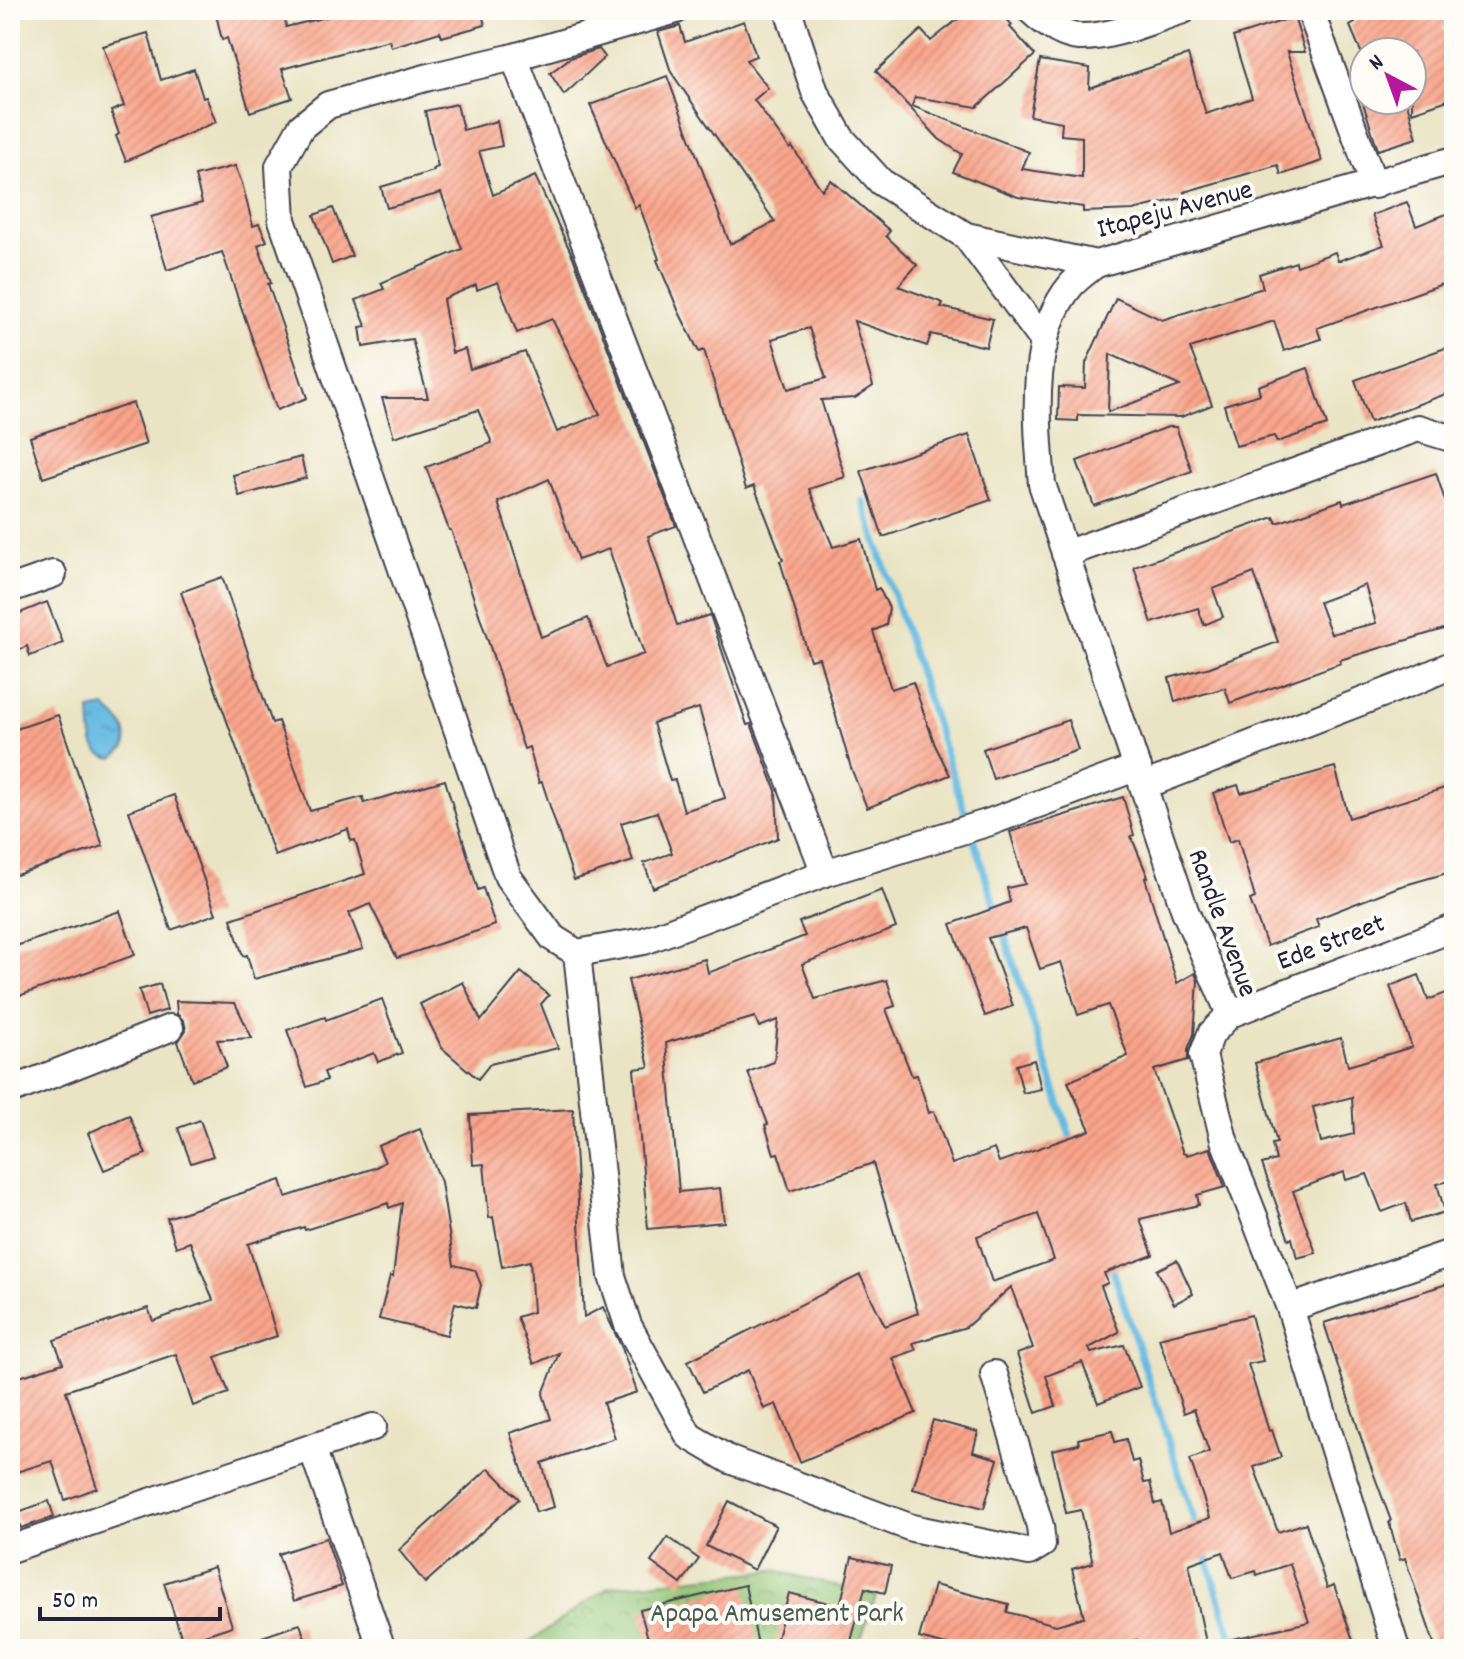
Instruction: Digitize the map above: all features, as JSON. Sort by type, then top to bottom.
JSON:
[{"type":"street","points":[[676,10],[514,57],[328,105],[301,127],[279,166],[282,220],[508,877],[553,938],[577,953],[644,941],[825,873],[1140,776],[1454,664]]},
{"type":"street","name":"Itapeju Avenue","points":[[788,10],[815,92],[841,138],[881,182],[966,236],[1096,264],[1454,160]]},
{"type":"street","points":[[1030,10],[1057,30],[1077,37],[1112,32],[1183,10]]},
{"type":"street","points":[[1310,10],[1374,185]]},
{"type":"street","points":[[514,57],[825,873]]},
{"type":"street","points":[[966,236],[1045,343]]},
{"type":"street","name":"Randle Avenue","points":[[1096,264],[1072,285],[1054,313],[1045,343],[1036,409],[1042,484],[1185,911],[1230,1014],[1211,1034],[1203,1055],[1224,1140],[1290,1308],[1396,1649]]},
{"type":"street","points":[[1065,554],[1418,428],[1454,439]]},
{"type":"street","points":[[10,589],[53,574]]},
{"type":"street","name":"Ede Street","points":[[1230,1014],[1454,928]]},
{"type":"street","points":[[577,953],[612,1276],[628,1325],[689,1436],[730,1460],[912,1528],[1029,1552],[1042,1544],[1040,1526],[994,1374]]},
{"type":"street","points":[[10,1091],[170,1028]]},
{"type":"street","points":[[1290,1308],[1454,1252]]},
{"type":"street","points":[[10,1549],[373,1427]]},
{"type":"street","points":[[312,1448],[382,1649]]},
{"type":"green space","name":"Apapa Amusement Park","points":[[774,1570],[876,1596],[857,1649],[519,1649],[609,1587]]},
{"type":"water","points":[[105,707],[122,725],[126,735],[125,748],[114,758],[99,753],[91,734],[90,710]]},
{"type":"building","points":[[215,10],[284,10],[286,27],[326,17],[323,10],[481,10],[485,25],[442,37],[440,32],[391,47],[389,40],[282,69],[292,98],[250,112],[227,38],[222,40]]},
{"type":"building","points":[[969,10],[999,10],[1035,55],[977,107],[915,97],[912,106],[1029,152],[1022,169],[1082,178],[1082,137],[1061,135],[1062,122],[1030,116],[1040,60],[1090,68],[1089,88],[1188,55],[1206,114],[1252,98],[1233,37],[1294,17],[1305,52],[1287,52],[1322,161],[1281,175],[1278,165],[1184,192],[1186,197],[1133,210],[1083,212],[1083,207],[1018,197],[953,172],[962,154],[939,139],[876,71],[921,30],[931,41]]},
{"type":"building","points":[[1369,10],[1444,10],[1449,26],[1443,27],[1454,62],[1454,98],[1428,107],[1428,36],[1354,36],[1350,26],[1355,23],[1353,15]]},
{"type":"building","points":[[744,21],[756,56],[746,60],[768,88],[754,100],[822,190],[831,180],[890,231],[886,236],[917,265],[898,286],[943,303],[941,307],[993,319],[986,347],[931,334],[927,346],[854,321],[873,386],[855,398],[821,400],[845,477],[809,489],[833,547],[861,539],[875,590],[879,588],[889,608],[886,625],[873,631],[891,689],[913,682],[935,745],[950,775],[867,808],[851,768],[819,658],[810,660],[780,561],[783,560],[754,486],[746,489],[704,350],[699,352],[679,312],[639,205],[635,208],[590,105],[667,76],[730,244],[775,222],[671,72],[658,32],[680,26],[685,42]],"holes":[[[809,328],[826,378],[788,389],[772,339]]]},
{"type":"building","points":[[148,33],[161,80],[194,69],[203,98],[206,97],[216,122],[126,161],[111,111],[124,106],[103,46]]},
{"type":"building","points":[[599,49],[605,57],[564,95],[550,73],[570,58]]},
{"type":"building","points":[[457,104],[463,130],[497,121],[502,146],[479,151],[493,195],[535,176],[573,257],[676,526],[648,536],[677,625],[710,615],[747,725],[751,724],[776,791],[778,838],[653,888],[644,863],[672,853],[657,812],[621,823],[633,861],[574,880],[529,747],[524,749],[451,530],[426,467],[492,443],[478,410],[394,437],[382,398],[428,398],[412,339],[363,347],[360,327],[366,326],[356,300],[384,289],[381,283],[462,249],[441,193],[387,208],[381,187],[434,171],[438,167],[425,111]],"holes":[[[498,282],[517,333],[552,319],[600,414],[557,432],[525,352],[470,369],[465,349],[452,353],[443,299],[476,285],[477,290]],[[549,479],[578,560],[609,549],[644,654],[607,667],[588,618],[541,637],[498,502]],[[699,708],[725,798],[684,811],[675,780],[670,781],[653,723]]]},
{"type":"building","points":[[1367,116],[1411,116],[1417,138],[1378,150]]},
{"type":"building","points":[[235,166],[253,226],[259,224],[267,241],[258,245],[307,398],[277,410],[222,252],[167,270],[151,217],[202,203],[195,176]]},
{"type":"building","points":[[1407,202],[1416,226],[1454,211],[1454,280],[1317,328],[1321,339],[1284,351],[1274,321],[1190,348],[1212,405],[1181,417],[1078,415],[1078,421],[1058,420],[1059,387],[1085,388],[1086,363],[1116,298],[1162,320],[1263,288],[1259,274],[1296,262],[1297,266],[1335,252],[1338,261],[1384,245],[1372,215]],"holes":[[[1110,354],[1180,386],[1108,412]]]},
{"type":"building","points":[[333,208],[352,256],[332,264],[314,215]]},
{"type":"building","points":[[1454,345],[1454,391],[1370,422],[1355,380]]},
{"type":"building","points":[[1308,368],[1327,425],[1277,442],[1274,436],[1236,446],[1224,405],[1260,394],[1258,386]]},
{"type":"building","points":[[133,403],[146,444],[43,478],[30,437]]},
{"type":"building","points":[[1168,427],[1176,427],[1192,471],[1094,506],[1077,461]]},
{"type":"building","points":[[969,435],[991,500],[883,537],[861,471]]},
{"type":"building","points":[[301,457],[306,478],[239,496],[233,475]]},
{"type":"building","points":[[1436,473],[1454,528],[1454,626],[1340,660],[1341,663],[1230,703],[1225,688],[1175,702],[1169,678],[1210,667],[1278,642],[1254,573],[1213,589],[1223,617],[1204,625],[1198,608],[1152,623],[1134,567],[1274,517],[1277,523],[1342,500],[1343,504]],"holes":[[[1365,585],[1376,623],[1331,634],[1319,602]]]},
{"type":"building","points":[[222,577],[272,723],[278,721],[310,811],[363,797],[364,803],[445,780],[478,890],[483,888],[495,925],[397,958],[370,904],[349,913],[363,949],[254,979],[231,919],[365,874],[355,840],[351,841],[348,829],[275,856],[181,592]]},
{"type":"building","points":[[47,602],[63,643],[30,656],[27,646],[10,654],[10,622],[16,619],[15,615]]},
{"type":"building","points":[[58,715],[103,846],[10,877],[10,731]]},
{"type":"building","points":[[1068,720],[1078,750],[993,779],[983,749]]},
{"type":"building","points":[[1335,767],[1349,818],[1454,785],[1454,871],[1398,887],[1316,919],[1319,927],[1267,946],[1250,900],[1255,898],[1238,839],[1229,842],[1213,793],[1238,785],[1241,793]]},
{"type":"building","points":[[174,795],[216,914],[171,930],[129,811]]},
{"type":"building","points":[[1123,797],[1134,835],[1131,836],[1148,877],[1145,878],[1177,983],[1195,973],[1198,981],[1194,1034],[1188,1049],[1188,1060],[1154,1070],[1183,1153],[1187,1155],[1210,1148],[1225,1187],[1197,1195],[1199,1205],[1140,1219],[1153,1255],[1104,1273],[1108,1283],[1101,1286],[1119,1332],[1089,1348],[1091,1353],[1124,1345],[1140,1387],[1098,1403],[1082,1362],[1046,1376],[1056,1406],[1036,1413],[1017,1354],[1033,1348],[1011,1287],[966,1327],[913,1343],[916,1350],[893,1358],[916,1413],[800,1462],[776,1404],[764,1409],[748,1370],[703,1392],[688,1361],[860,1275],[885,1326],[918,1313],[873,1163],[790,1191],[778,1153],[774,1154],[765,1125],[768,1124],[748,1072],[774,1062],[778,1020],[759,1027],[755,1017],[672,1041],[666,1043],[679,1192],[720,1188],[724,1222],[648,1229],[634,1069],[649,1067],[628,980],[705,959],[708,973],[805,936],[799,922],[882,890],[896,928],[802,964],[815,999],[887,980],[895,1006],[886,1009],[912,1076],[917,1075],[929,1113],[934,1111],[952,1164],[994,1149],[999,1162],[1088,1131],[1068,1082],[1128,1056],[1108,1005],[1078,1015],[1061,962],[1040,969],[1026,928],[988,938],[1013,1006],[985,1016],[951,924],[1010,902],[1007,888],[1025,884],[1010,832]],"holes":[[[1038,1214],[1054,1260],[992,1282],[977,1236]]]},
{"type":"building","points":[[120,911],[135,955],[16,997],[10,979],[10,948]]},
{"type":"building","points":[[521,972],[549,995],[541,1004],[558,1048],[490,1064],[478,1079],[442,1048],[420,1004],[463,982],[481,1021]]},
{"type":"building","points":[[1419,975],[1428,1000],[1449,992],[1454,1006],[1454,1180],[1437,1184],[1445,1212],[1411,1222],[1406,1203],[1382,1212],[1367,1174],[1346,1180],[1344,1172],[1293,1191],[1316,1253],[1297,1258],[1262,1164],[1276,1160],[1272,1144],[1277,1143],[1255,1063],[1341,1038],[1348,1066],[1412,1047],[1390,986]],"holes":[[[1352,1097],[1354,1134],[1321,1142],[1313,1107]]]},
{"type":"building","points":[[160,984],[167,1010],[147,1016],[139,990]]},
{"type":"building","points":[[382,999],[402,1053],[378,1062],[374,1053],[324,1072],[327,1080],[307,1087],[287,1030],[325,1017],[326,1020]]},
{"type":"building","points":[[176,1001],[235,1003],[252,1038],[217,1040],[227,1067],[192,1080],[178,1042],[186,1030],[184,1021],[177,1014]]},
{"type":"building","points":[[1034,1060],[1041,1089],[1023,1093],[1016,1065]]},
{"type":"building","points":[[573,1109],[584,1317],[603,1307],[622,1348],[637,1392],[603,1403],[615,1438],[542,1463],[554,1507],[536,1512],[510,1433],[551,1419],[543,1394],[559,1353],[534,1364],[517,1317],[533,1312],[530,1261],[502,1267],[493,1217],[489,1218],[484,1164],[473,1165],[470,1115]]},
{"type":"building","points":[[129,1115],[146,1154],[104,1170],[88,1133]]},
{"type":"building","points":[[200,1120],[213,1156],[191,1163],[178,1128]]},
{"type":"building","points":[[420,1129],[441,1182],[454,1265],[475,1270],[481,1285],[476,1308],[455,1303],[447,1335],[379,1319],[390,1276],[393,1277],[402,1203],[389,1208],[388,1203],[305,1230],[304,1227],[248,1244],[277,1336],[215,1357],[229,1393],[193,1406],[176,1354],[66,1391],[97,1488],[65,1500],[52,1461],[10,1474],[10,1380],[63,1363],[54,1340],[148,1308],[153,1321],[213,1300],[190,1242],[176,1247],[167,1218],[281,1180],[286,1197],[374,1168],[385,1162],[378,1146]]},
{"type":"building","points":[[1177,1260],[1193,1294],[1174,1304],[1157,1270]]},
{"type":"building","points":[[1450,1283],[1454,1295],[1454,1644],[1436,1649],[1405,1558],[1400,1560],[1391,1521],[1324,1323]]},
{"type":"building","points":[[1251,1315],[1263,1361],[1248,1364],[1269,1431],[1272,1430],[1281,1457],[1254,1467],[1278,1532],[1306,1523],[1327,1588],[1334,1585],[1356,1649],[1224,1649],[1223,1641],[1309,1622],[1290,1564],[1257,1575],[1256,1571],[1232,1578],[1223,1552],[1189,1564],[1207,1647],[1138,1649],[1137,1640],[1084,1649],[962,1649],[919,1638],[934,1585],[1009,1604],[1007,1612],[1056,1625],[1084,1617],[1072,1569],[1093,1563],[1081,1510],[1066,1513],[1052,1450],[1079,1444],[1078,1439],[1112,1431],[1115,1442],[1126,1439],[1132,1462],[1138,1460],[1144,1483],[1150,1482],[1155,1504],[1162,1502],[1169,1532],[1210,1518],[1190,1459],[1209,1452],[1194,1409],[1184,1413],[1159,1338]]},
{"type":"building","points":[[933,1420],[978,1432],[973,1452],[998,1459],[984,1508],[913,1489]]},
{"type":"building","points":[[489,1468],[519,1499],[425,1583],[399,1550]]},
{"type":"building","points":[[49,1501],[54,1517],[21,1528],[15,1513]]},
{"type":"building","points":[[729,1501],[776,1526],[754,1570],[706,1546]]},
{"type":"building","points":[[668,1537],[699,1559],[681,1584],[651,1562]]},
{"type":"building","points":[[326,1538],[342,1586],[294,1601],[278,1554]]},
{"type":"building","points":[[852,1557],[891,1566],[885,1593],[865,1588],[849,1649],[774,1649],[789,1593],[840,1606]]},
{"type":"building","points":[[214,1567],[232,1626],[183,1642],[164,1583]]},
{"type":"building","points":[[745,1585],[759,1649],[651,1649],[640,1610]]},
{"type":"building","points":[[300,1624],[309,1649],[236,1649],[236,1646]]},
{"type":"waterway","points":[[863,501],[968,822]]},
{"type":"waterway","points":[[972,834],[997,913]]},
{"type":"waterway","points":[[1001,925],[1073,1145]]},
{"type":"waterway","points":[[1111,1264],[1197,1529]]},
{"type":"waterway","points":[[1204,1549],[1235,1649]]}]
